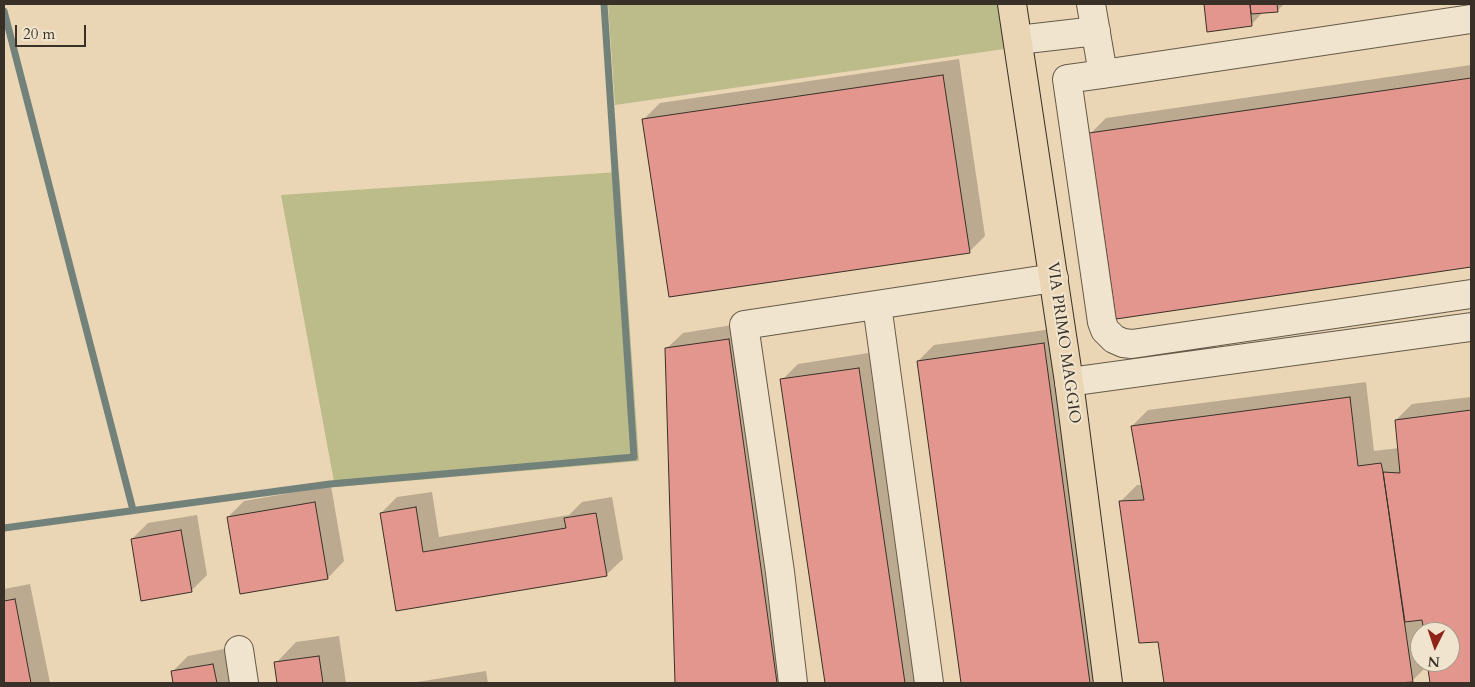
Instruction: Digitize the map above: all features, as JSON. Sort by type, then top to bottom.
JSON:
[{"type":"main road","name":"VIA PRIMO MAGGIO","points":[[1012,4],[1069,382],[1108,683]]},
{"type":"street","points":[[1091,4],[1103,74]]},
{"type":"street","points":[[1471,19],[1067,79],[1102,322],[1108,334],[1118,342],[1132,344],[1471,294]]},
{"type":"street","points":[[1018,40],[1096,30]]},
{"type":"street","points":[[793,683],[780,572],[744,326],[1054,278]]},
{"type":"street","points":[[877,305],[929,683]]},
{"type":"street","points":[[1069,382],[1471,327]]},
{"type":"street","points":[[239,650],[244,683]]},
{"type":"green space","points":[[608,4],[998,4],[1004,49],[615,105]]},
{"type":"green space","points":[[619,172],[639,461],[335,487],[281,195]]},
{"type":"building","points":[[1204,4],[1250,4],[1252,26],[1207,32]]},
{"type":"building","points":[[1250,4],[1277,4],[1278,12],[1251,14]]},
{"type":"building","points":[[943,75],[970,253],[669,297],[642,119]]},
{"type":"building","points":[[1471,78],[1471,267],[1116,319],[1089,133]]},
{"type":"building","points":[[729,339],[777,683],[675,683],[665,348]]},
{"type":"building","points":[[1044,343],[1090,683],[961,683],[917,361]]},
{"type":"building","points":[[859,368],[905,683],[825,683],[780,379]]},
{"type":"building","points":[[1350,397],[1358,466],[1381,463],[1383,472],[1410,672],[1412,672],[1413,682],[1164,683],[1158,642],[1139,643],[1119,501],[1144,500],[1131,426]]},
{"type":"building","points":[[1471,410],[1471,683],[1430,683],[1428,672],[1460,672],[1460,622],[1422,622],[1422,620],[1405,622],[1383,472],[1400,473],[1395,420]]},
{"type":"building","points":[[315,502],[328,579],[240,594],[227,517]]},
{"type":"building","points":[[416,507],[423,552],[566,528],[564,518],[596,513],[607,576],[396,611],[380,513]]},
{"type":"building","points":[[181,530],[192,592],[141,601],[131,539]]},
{"type":"building","points":[[15,599],[31,683],[4,683],[4,601]]},
{"type":"building","points":[[319,656],[323,683],[277,683],[274,662]]},
{"type":"building","points":[[213,664],[217,683],[173,683],[171,671]]},
{"type":"waterway","points":[[4,528],[330,484],[634,457],[604,4]]},
{"type":"waterway","points":[[4,11],[133,510]]}]
